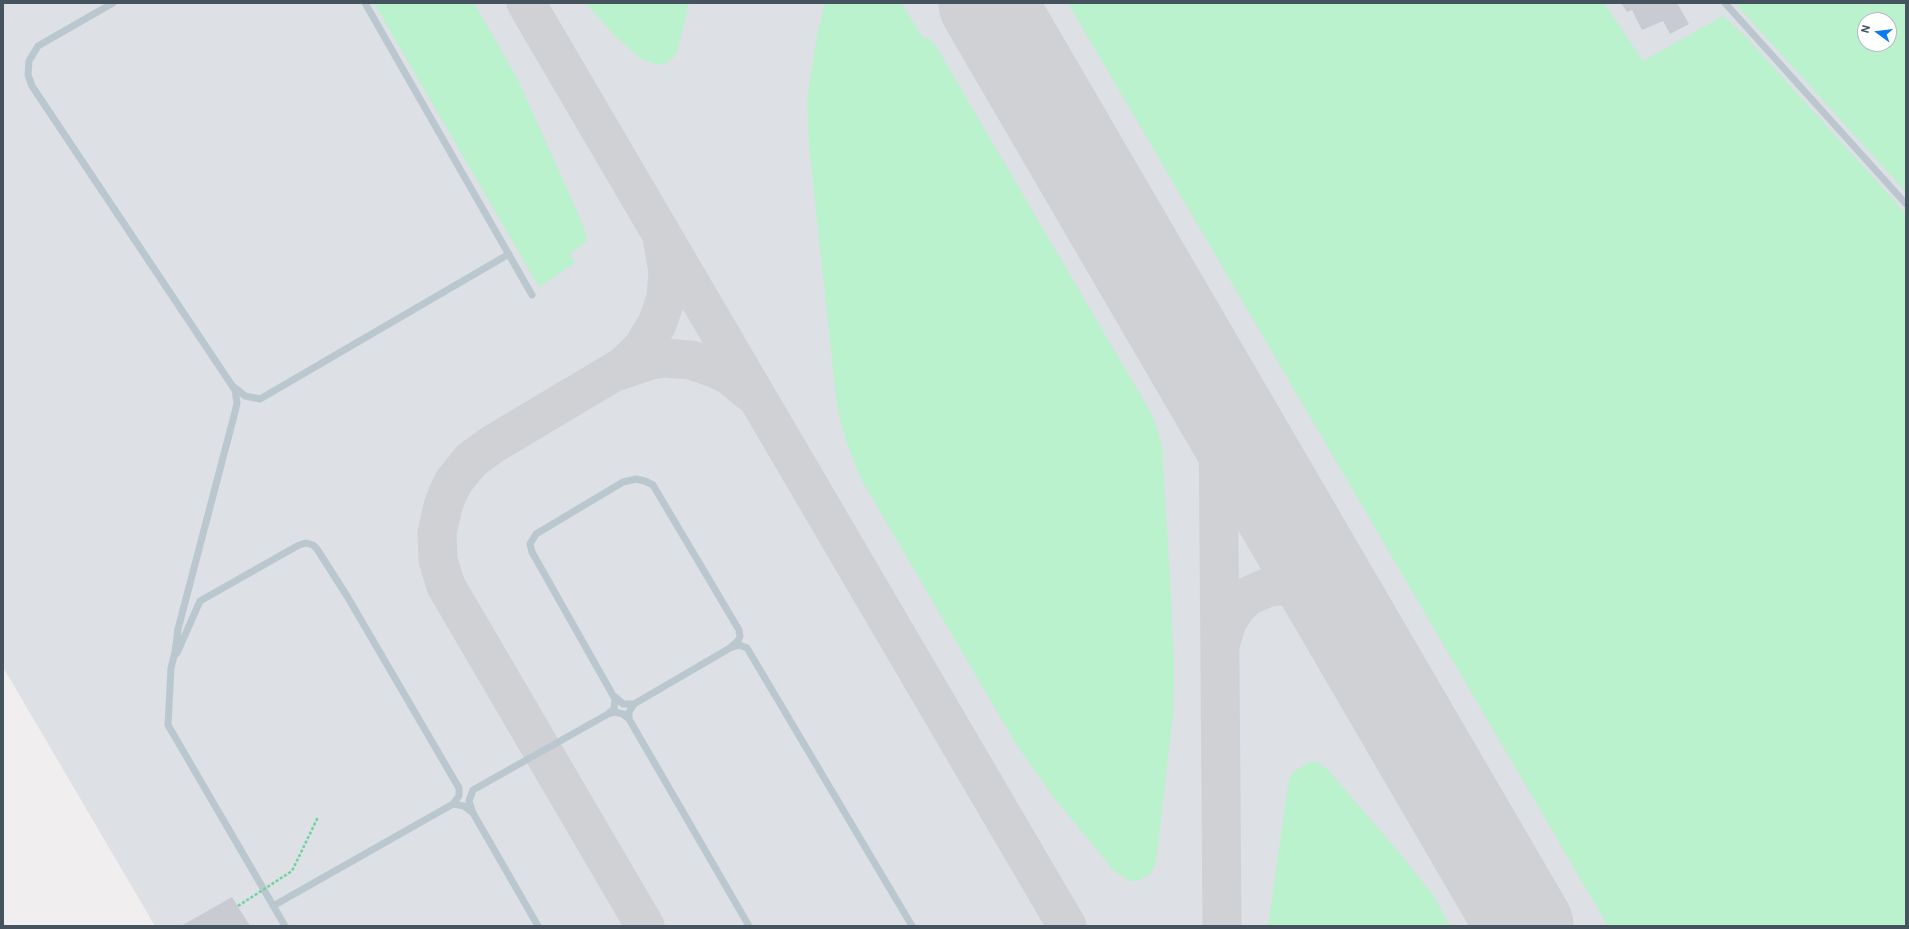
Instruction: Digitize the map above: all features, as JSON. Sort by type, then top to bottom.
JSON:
[{"type":"lane","points":[[113,3],[38,46],[28,61],[27,70],[30,82],[230,382],[241,393],[250,398],[260,399],[509,254]]},
{"type":"lane","points":[[365,3],[532,295]]},
{"type":"lane","points":[[1725,3],[1906,204]]},
{"type":"lane","points":[[230,382],[236,397],[236,408],[180,620],[171,668],[168,725],[285,926]]},
{"type":"lane","points":[[634,704],[623,704],[614,697],[532,552],[530,544],[536,534],[623,482],[636,479],[653,485],[739,630],[740,636],[738,641],[730,648],[634,704],[629,712],[629,719],[748,926]]},
{"type":"lane","points":[[171,668],[200,602],[299,545],[311,544],[317,549],[346,596],[456,783],[459,793],[457,800],[453,804],[273,906]]},
{"type":"lane","points":[[730,648],[742,645],[749,649],[912,926]]},
{"type":"lane","points":[[456,783],[464,790],[473,790],[608,714],[615,707],[614,697]]},
{"type":"lane","points":[[608,714],[618,713],[629,719]]},
{"type":"lane","points":[[473,790],[469,801],[473,813],[538,926]]},
{"type":"lane","points":[[453,804],[462,804],[473,813]]},
{"type":"path","points":[[238,906],[292,871],[318,817]]},
{"type":"shaded area","points":[[3,3],[1906,3],[1906,926],[155,926],[3,667]]},
{"type":"green space","points":[[374,3],[474,3],[517,78],[584,227],[587,241],[570,254],[575,263],[539,287]]},
{"type":"green space","points":[[586,3],[689,3],[677,52],[673,58],[666,63],[658,65],[641,59],[614,35]]},
{"type":"green space","points":[[825,3],[901,3],[923,38],[930,39],[934,43],[1151,413],[1158,431],[1162,447],[1171,595],[1174,669],[1173,714],[1156,862],[1151,873],[1138,881],[1130,881],[1114,871],[1052,795],[1016,744],[861,479],[846,441],[837,406],[809,145],[807,100],[817,35]]},
{"type":"green space","points":[[1068,3],[1604,3],[1643,61],[1723,16],[1745,36],[1906,214],[1906,926],[1608,926]]},
{"type":"green space","points":[[1735,3],[1906,3],[1906,192]]},
{"type":"green space","points":[[1310,762],[1317,762],[1328,770],[1396,849],[1433,895],[1450,926],[1268,926],[1290,776],[1295,771]]},
{"type":"building","points":[[1621,3],[1677,3],[1689,24],[1670,34],[1663,21],[1642,30],[1632,10],[1627,12]]},
{"type":"building","points":[[232,897],[250,926],[181,926]]},
{"type":"taxiway","points":[[526,3],[1067,926]]},
{"type":"taxiway","points":[[645,926],[446,586],[438,560],[437,533],[443,506],[448,493],[454,481],[471,460],[493,444],[624,366],[643,347],[657,324],[666,298],[668,271],[663,243]]},
{"type":"taxiway","points":[[618,371],[651,360],[664,358],[691,360],[729,375],[751,393]]},
{"type":"taxiway","points":[[1208,382],[1218,412],[1222,926]]},
{"type":"taxiway","points":[[1221,642],[1227,622],[1237,606],[1248,596],[1269,587],[1290,585],[1311,589],[1331,597],[1341,610]]},
{"type":"runway","points":[[987,3],[1525,926]]}]
